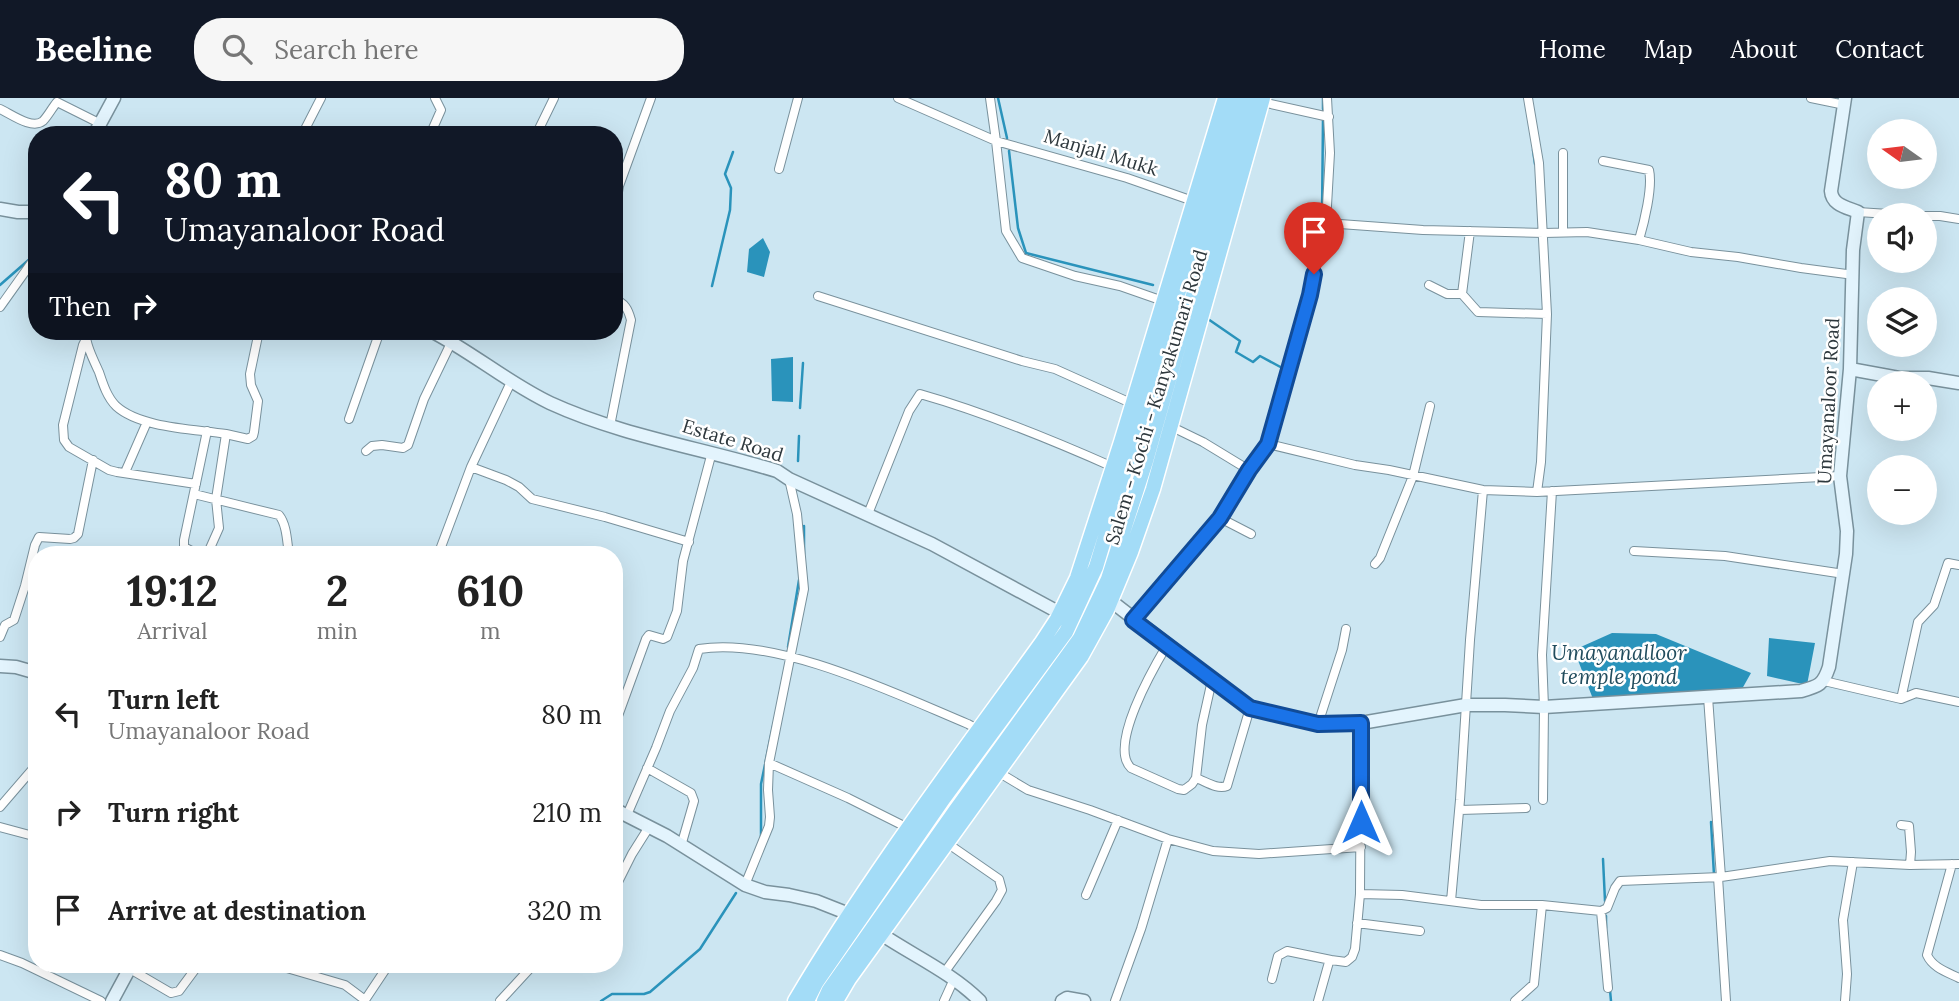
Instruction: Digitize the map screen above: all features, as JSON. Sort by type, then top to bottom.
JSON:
[{"type":"highway","name":"Salem - Kochi - Kanyakumari Road","points":[[795,1001],[828,945],[908,828],[1042,642],[1077,578],[1133,404],[1225,98]]},
{"type":"highway","points":[[807,1001],[816,983],[944,798],[1066,632],[1096,567],[1237,98]]},
{"type":"highway","name":"Salem - Kochi - Kanyakumari Road","points":[[836,1001],[881,934],[1081,657],[1111,601],[1153,489],[1258,100]]},
{"type":"highway","points":[[824,1001],[955,811],[1080,638],[1108,579],[1258,100]]},
{"type":"main road","points":[[99,126],[114,98]]},
{"type":"main road","points":[[1845,101],[1831,191],[1832,199],[1836,203],[1858,212]]},
{"type":"main road","points":[[0,209],[28,212]]},
{"type":"main road","name":"Umayanaloor Road","points":[[1824,681],[1829,667],[1844,574],[1847,531],[1840,476],[1850,369],[1853,250],[1858,212]]},
{"type":"main road","name":"Estate Road","points":[[447,340],[550,403],[610,426],[777,471],[789,479],[932,544],[1060,613]]},
{"type":"main road","points":[[1850,369],[1899,379],[1928,378],[1959,383]]},
{"type":"main road","points":[[1111,601],[1250,708],[1318,724],[1361,723],[1466,705],[1544,707],[1801,691],[1824,681]]},
{"type":"main road","points":[[0,666],[28,670]]},
{"type":"main road","points":[[623,813],[667,836],[745,885],[765,892],[816,901],[849,914]]},
{"type":"main road","points":[[881,934],[949,976],[980,1001]]},
{"type":"main road","points":[[112,1001],[128,973]]},
{"type":"main road","points":[[1062,1001],[1067,998],[1084,1001]]},
{"type":"street","points":[[307,126],[321,98]]},
{"type":"street","points":[[434,126],[441,110],[435,98]]},
{"type":"street","points":[[540,126],[554,98]]},
{"type":"street","points":[[623,175],[651,98]]},
{"type":"street","points":[[779,169],[798,98]]},
{"type":"street","name":"Manjali Mukk","points":[[898,98],[996,141],[1128,178],[1193,201]]},
{"type":"street","points":[[990,98],[1006,231],[1022,258],[1163,301]]},
{"type":"street","points":[[1133,620],[1220,518],[1268,444],[1310,295],[1325,223],[1330,153],[1327,98]]},
{"type":"street","points":[[1528,98],[1539,163],[1547,314],[1541,462],[1537,492]]},
{"type":"street","points":[[1811,98],[1845,101]]},
{"type":"street","points":[[1258,100],[1329,117]]},
{"type":"street","points":[[0,109],[30,124],[36,124],[41,122],[57,102],[93,126]]},
{"type":"street","points":[[1563,153],[1563,232]]},
{"type":"street","points":[[1603,161],[1649,170],[1646,212],[1639,240]]},
{"type":"street","points":[[1858,212],[1867,213]]},
{"type":"street","points":[[1937,217],[1959,219]]},
{"type":"street","points":[[1325,223],[1423,230],[1587,232],[1691,252],[1854,275]]},
{"type":"street","points":[[1462,294],[1470,231]]},
{"type":"street","points":[[0,307],[28,265]]},
{"type":"street","points":[[1429,285],[1447,294],[1462,294],[1478,312],[1547,314]]},
{"type":"street","points":[[818,296],[1055,369],[1133,404]]},
{"type":"street","points":[[610,426],[631,320],[623,303]]},
{"type":"street","points":[[84,340],[63,425],[62,433],[69,447],[109,470],[196,484]]},
{"type":"street","points":[[88,340],[108,396],[125,413],[147,422],[248,439],[253,436],[258,401],[251,385],[250,374],[257,340]]},
{"type":"street","points":[[349,419],[377,340]]},
{"type":"street","points":[[366,451],[372,446],[408,445],[424,399],[451,343]]},
{"type":"street","points":[[441,546],[471,467],[512,382]]},
{"type":"street","points":[[868,514],[909,411],[920,394],[1015,426],[1113,467]]},
{"type":"street","points":[[1375,564],[1380,558],[1413,476],[1430,405]]},
{"type":"street","points":[[126,470],[147,422]]},
{"type":"street","points":[[1170,426],[1249,470]]},
{"type":"street","points":[[184,546],[207,431]]},
{"type":"street","points":[[211,546],[219,528],[216,499],[226,434]]},
{"type":"street","points":[[1268,444],[1483,490],[1537,492],[1840,476]]},
{"type":"street","points":[[623,702],[646,639],[649,635],[663,639],[669,633],[677,611],[683,561],[712,452]]},
{"type":"street","points":[[35,546],[39,537],[70,539],[78,534],[93,460]]},
{"type":"street","points":[[471,467],[506,480],[532,499],[689,542]]},
{"type":"street","points":[[745,885],[769,826],[769,762],[804,589],[797,514],[789,479]]},
{"type":"street","points":[[1451,901],[1483,490]]},
{"type":"street","points":[[1543,800],[1542,655],[1552,491]]},
{"type":"street","points":[[194,494],[279,515],[283,519],[288,546]]},
{"type":"street","points":[[1220,518],[1251,534]]},
{"type":"street","points":[[1634,551],[1724,556],[1844,574]]},
{"type":"street","points":[[1901,699],[1918,622],[1934,605],[1948,563],[1959,565]]},
{"type":"street","points":[[0,637],[5,625],[14,620],[28,576]]},
{"type":"street","points":[[1318,724],[1342,650],[1346,629]]},
{"type":"street","points":[[1167,645],[1141,692],[1127,730],[1125,758],[1131,768],[1178,789],[1188,788],[1196,778],[1202,725],[1212,680]]},
{"type":"street","points":[[627,815],[670,710],[693,668],[699,649],[744,648],[790,657],[855,677],[979,730]]},
{"type":"street","points":[[1824,681],[1901,699],[1916,693],[1959,702]]},
{"type":"street","points":[[1708,697],[1726,1001]]},
{"type":"street","points":[[1196,778],[1223,788],[1227,786],[1250,708]]},
{"type":"street","points":[[1272,979],[1278,956],[1287,951],[1346,962],[1355,949],[1360,894],[1361,723]]},
{"type":"street","points":[[769,762],[908,828]]},
{"type":"street","points":[[647,768],[691,793],[694,801],[681,846]]},
{"type":"street","points":[[998,772],[1028,790],[1168,839],[1213,851],[1259,854],[1361,846]]},
{"type":"street","points":[[0,807],[28,774]]},
{"type":"street","points":[[1460,810],[1526,808]]},
{"type":"street","points":[[1086,895],[1118,820]]},
{"type":"street","points":[[1901,825],[1909,826],[1910,866]]},
{"type":"street","points":[[0,827],[28,835]]},
{"type":"street","points":[[623,872],[649,827]]},
{"type":"street","points":[[1115,1001],[1141,929],[1168,839]]},
{"type":"street","points":[[944,1001],[949,976],[1002,890],[999,879],[947,843]]},
{"type":"street","points":[[1360,894],[1402,895],[1481,905],[1542,905],[1601,911],[1607,908],[1620,881],[1719,877],[1830,861],[1910,866],[1956,864],[1927,955],[1930,962],[1959,978]]},
{"type":"street","points":[[1845,1001],[1847,974],[1843,920],[1853,862]]},
{"type":"street","points":[[1516,1001],[1534,984],[1542,905]]},
{"type":"street","points":[[1601,911],[1608,988]]},
{"type":"street","points":[[1357,923],[1420,931]]},
{"type":"street","points":[[0,955],[28,966]]},
{"type":"street","points":[[1318,1001],[1331,960]]},
{"type":"street","points":[[43,973],[101,1001]]},
{"type":"street","points":[[140,973],[171,993],[179,991],[192,973]]},
{"type":"street","points":[[303,973],[345,985],[366,1000],[383,973]]},
{"type":"street","points":[[500,1001],[526,973]]},
{"type":"water","points":[[763,238],[770,252],[764,277],[747,272],[749,249]]},
{"type":"water","points":[[793,357],[793,402],[772,401],[771,359]]},
{"type":"water","name":"Umayanalloor temple pond","points":[[1612,633],[1656,634],[1751,673],[1742,689],[1593,699],[1574,650]]},
{"type":"water","points":[[1769,638],[1815,643],[1807,685],[1767,676]]},
{"type":"waterway","points":[[998,98],[1007,138]]},
{"type":"waterway","points":[[1323,98],[1323,109]]},
{"type":"waterway","points":[[1302,307],[1322,217],[1323,119]]},
{"type":"waterway","points":[[1533,150],[1535,164]]},
{"type":"waterway","points":[[1009,151],[1018,228],[1026,253],[1153,285]]},
{"type":"waterway","points":[[712,286],[730,210],[731,188],[725,174],[733,152]]},
{"type":"waterway","points":[[0,285],[28,260]]},
{"type":"waterway","points":[[1208,319],[1240,341],[1236,352],[1253,362],[1260,356],[1286,370]]},
{"type":"waterway","points":[[800,408],[803,363]]},
{"type":"waterway","points":[[798,461],[799,436]]},
{"type":"waterway","points":[[804,526],[804,554]]},
{"type":"waterway","points":[[788,647],[799,580]]},
{"type":"waterway","points":[[761,837],[761,784],[773,726]]},
{"type":"waterway","points":[[1711,822],[1714,875]]},
{"type":"waterway","points":[[1603,859],[1605,901]]},
{"type":"waterway","points":[[601,1001],[612,994],[650,992],[700,949],[736,893]]},
{"type":"waterway","points":[[1606,916],[1606,928]]},
{"type":"waterway","points":[[1610,990],[1611,1001]]},
{"type":"route","points":[[1314,274],[1268,444],[1220,518],[1133,620],[1250,708],[1318,724],[1361,723],[1361,822]]}]
